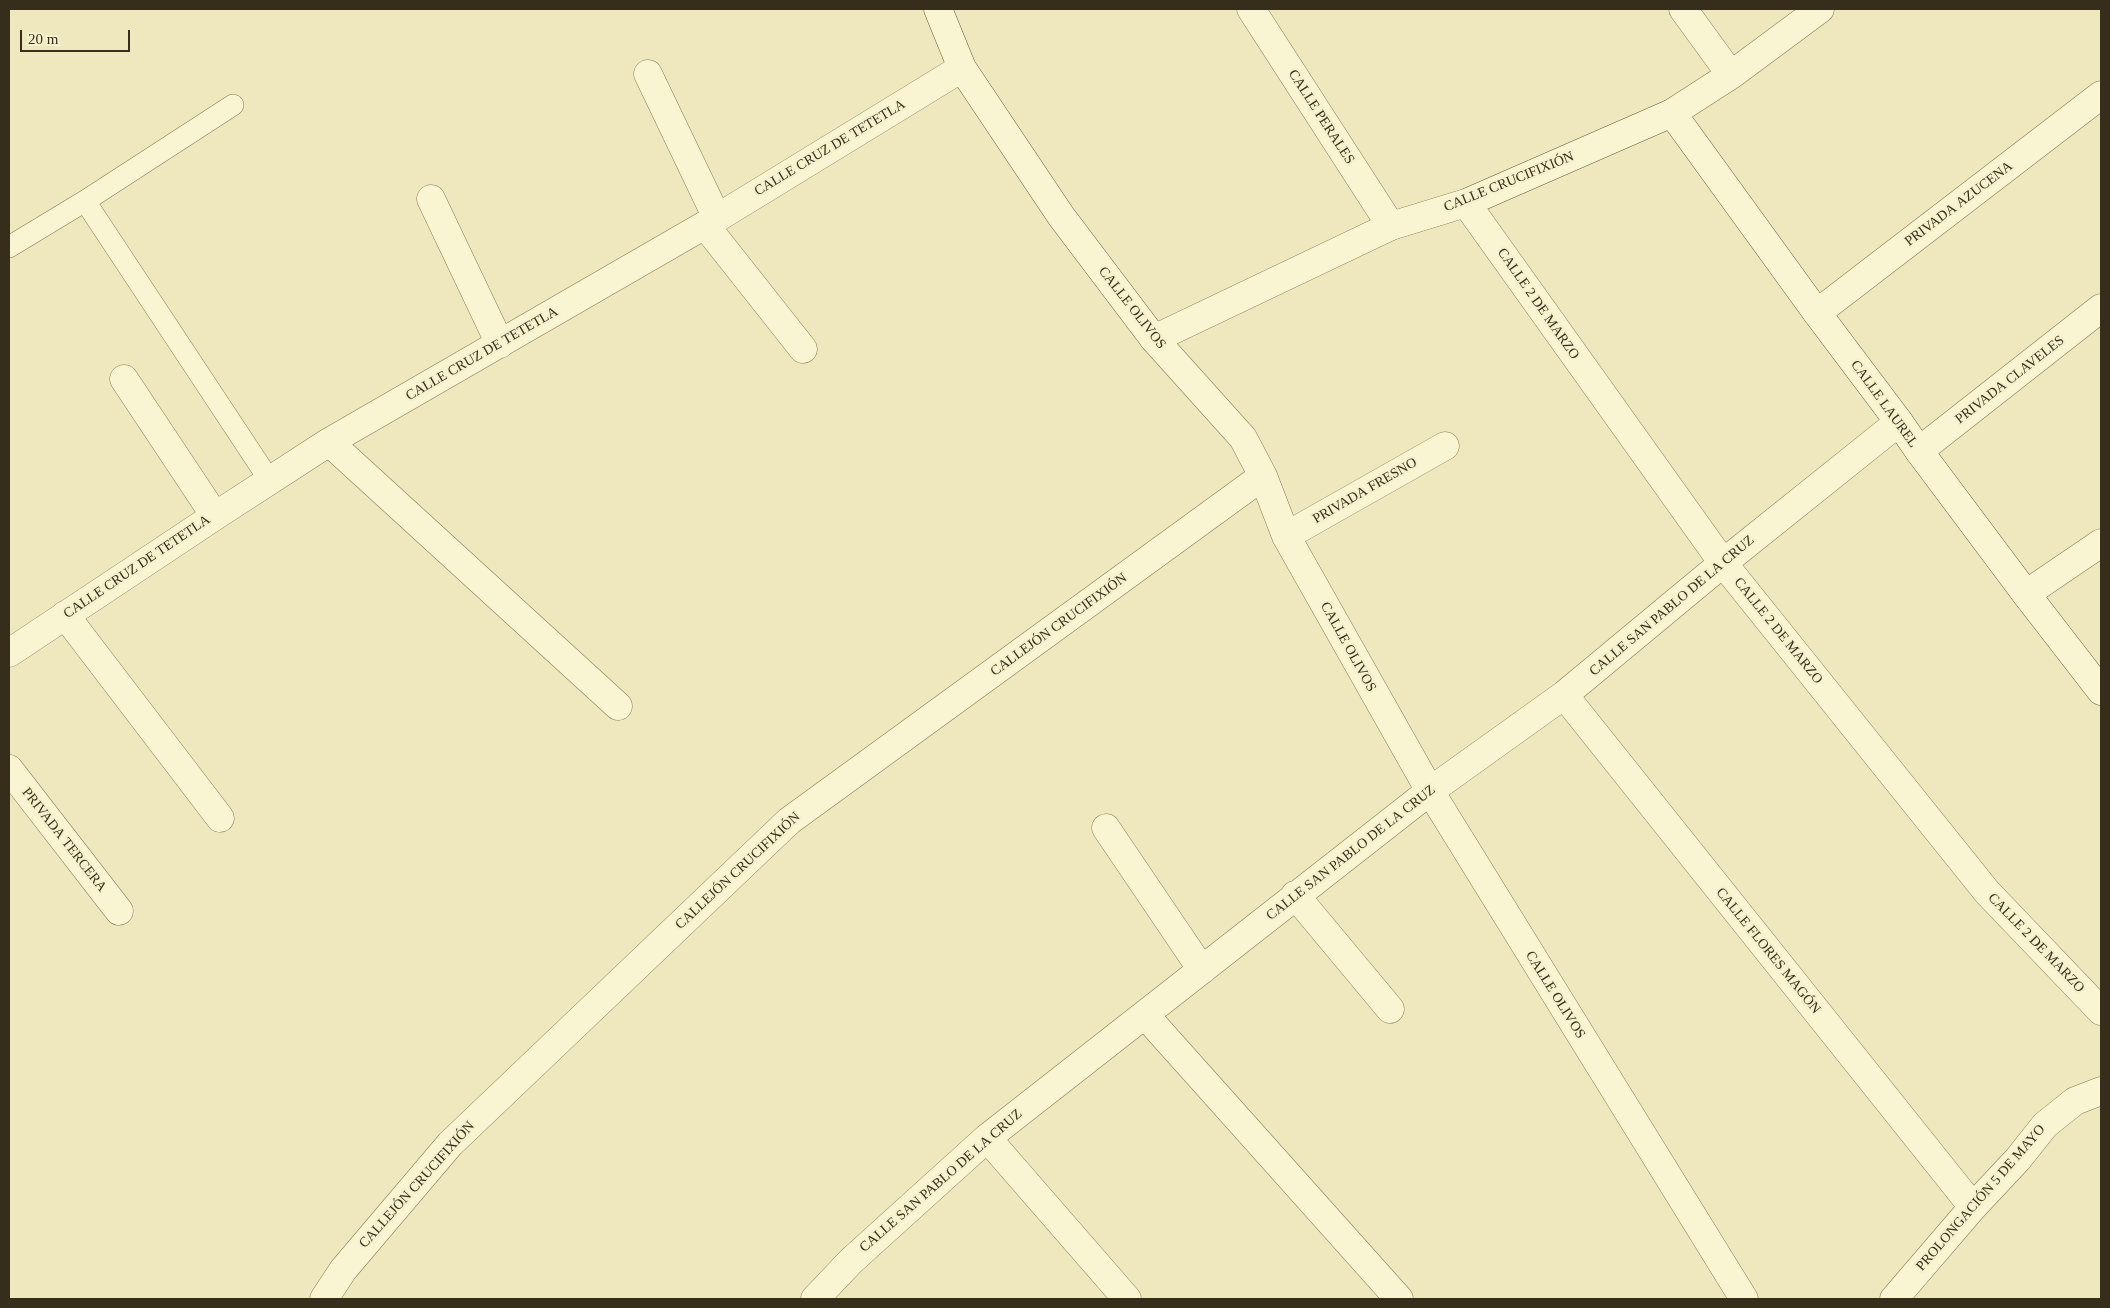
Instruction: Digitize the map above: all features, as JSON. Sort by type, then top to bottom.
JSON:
[{"type":"street","name":"CALLE OLIVOS","points":[[938,9],[962,68],[1061,216],[1154,339],[1243,438],[1263,476],[1286,536],[1430,791],[1744,1299]]},
{"type":"street","points":[[1682,9],[1731,74]]},
{"type":"street","name":"CALLE CRUCIFIXIÓN","points":[[1154,339],[1391,226],[1466,203],[1672,113],[1731,74],[1820,9]]},
{"type":"street","name":"CALLE PERALES","points":[[1260,12],[1391,226]]},
{"type":"street","name":"CALLE CRUZ DE TETETLA","points":[[9,653],[330,442],[711,221],[962,68]]},
{"type":"street","points":[[648,74],[711,221],[803,349]]},
{"type":"street","name":"PRIVADA AZUCENA","points":[[1817,312],[2101,95]]},
{"type":"street","name":"CALLE LAUREL","points":[[1672,113],[1919,451],[2101,691]]},
{"type":"street","points":[[431,199],[500,344]]},
{"type":"street","name":"CALLE 2 DE MARZO","points":[[1466,203],[1723,563],[1987,892],[2101,1011]]},
{"type":"street","name":"PRIVADA CLAVELES","points":[[1919,451],[2101,308]]},
{"type":"street","points":[[124,379],[215,516]]},
{"type":"street","name":"CALLE SAN PABLO DE LA CRUZ","points":[[815,1299],[851,1261],[987,1138],[1430,791],[1564,695],[1723,563],[1899,422]]},
{"type":"street","points":[[330,442],[618,706]]},
{"type":"street","name":"PRIVADA FRESNO","points":[[1286,536],[1445,446]]},
{"type":"street","name":"CALLEJÓN CRUCIFIXIÓN","points":[[324,1299],[343,1270],[450,1144],[790,821],[1263,476]]},
{"type":"street","points":[[2026,594],[2101,543]]},
{"type":"street","points":[[65,615],[220,818]]},
{"type":"street","name":"CALLE FLORES MAGÓN","points":[[1564,695],[1973,1207]]},
{"type":"street","name":"PRIVADA TERCERA","points":[[9,769],[119,911]]},
{"type":"street","points":[[1106,828],[1202,970]]},
{"type":"street","points":[[1295,895],[1390,1009]]},
{"type":"street","points":[[1145,1015],[1399,1299]]},
{"type":"street","name":"PROLONGACIÓN 5 DE MAYO","points":[[1894,1299],[1973,1207],[2018,1159],[2045,1125],[2075,1101],[2101,1091]]},
{"type":"street","points":[[987,1138],[1127,1299]]},
{"type":"lane","points":[[9,247],[85,201],[233,105]]},
{"type":"lane","points":[[85,201],[270,481]]}]
